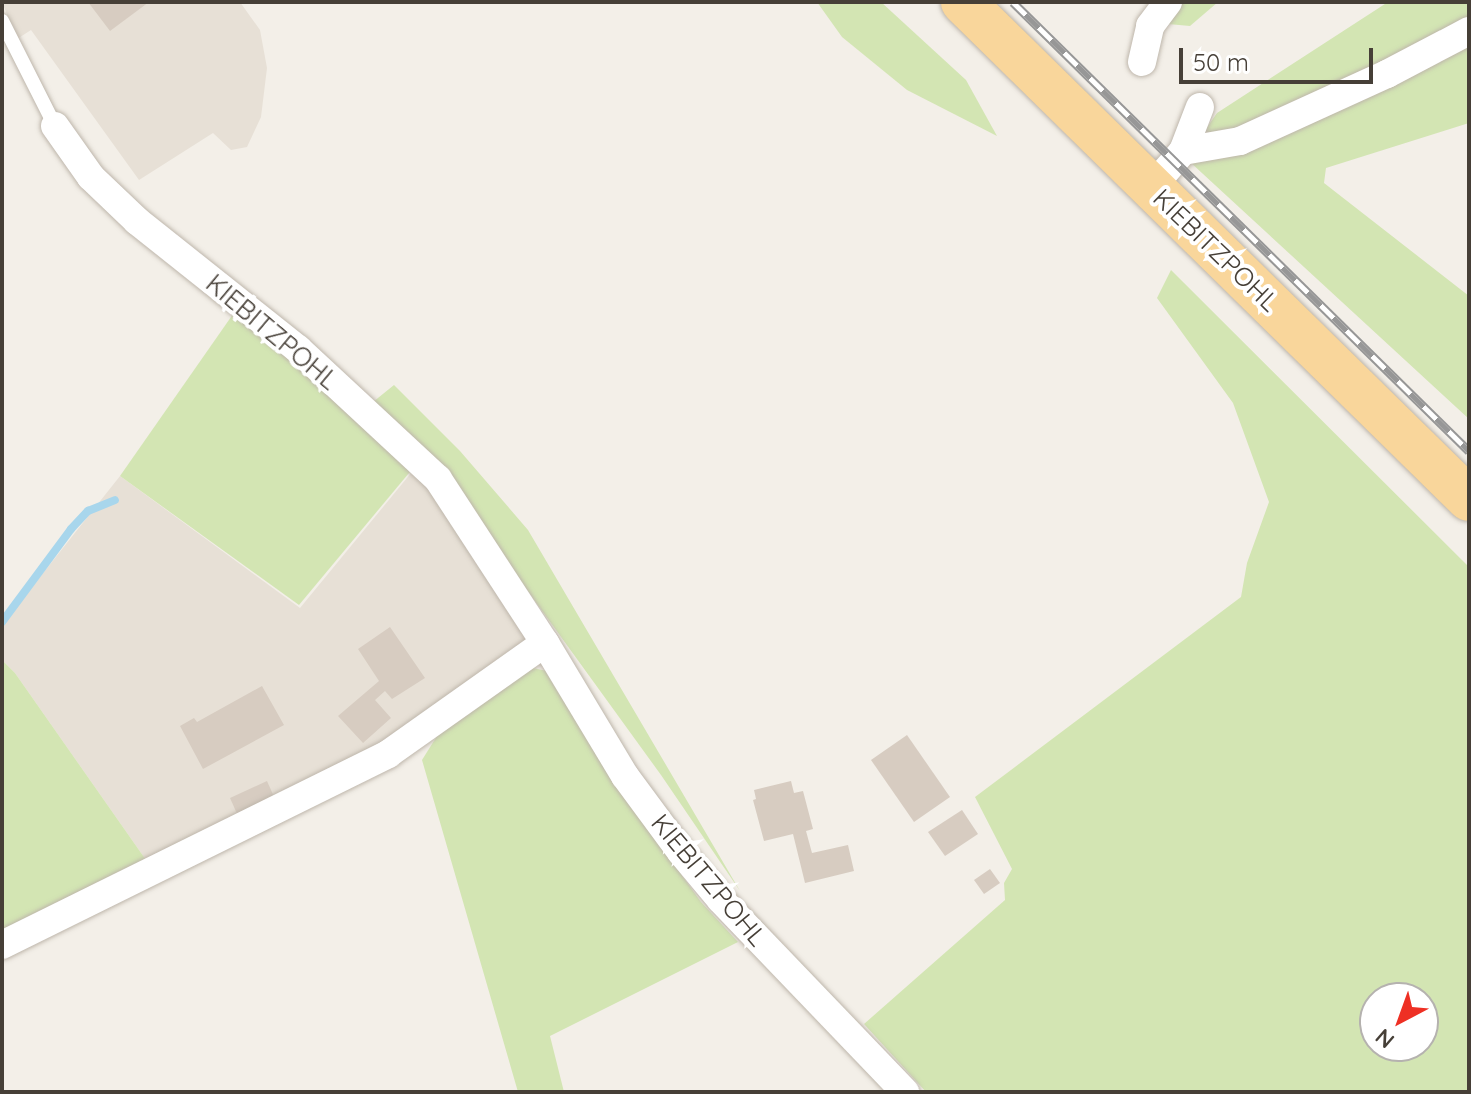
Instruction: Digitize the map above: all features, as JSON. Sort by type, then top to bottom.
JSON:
[{"type":"main road","name":"KIEBITZPOHL","points":[[963,2],[1148,192],[1469,499]]},
{"type":"street","points":[[1142,62],[1150,26],[1168,2]]},
{"type":"street","points":[[1183,151],[1240,141],[1387,74],[1469,31]]},
{"type":"street","points":[[1148,192],[1183,151],[1200,107]]},
{"type":"street","name":"KIEBITZPOHL","points":[[55,126],[91,177],[137,221],[298,349],[438,479],[545,643],[625,776],[681,852],[721,900],[905,1092]]},
{"type":"street","points":[[2,945],[388,754],[545,643]]},
{"type":"lane","name":"KIEBITZPOHL","points":[[2,21],[55,126]]},
{"type":"shaded area","points":[[2,2],[240,2],[260,30],[267,68],[261,117],[247,147],[231,150],[213,133],[139,180],[31,30],[17,39]]},
{"type":"shaded area","points":[[416,467],[529,627],[522,649],[381,746],[146,860],[15,673],[2,660],[2,625],[120,476],[300,608]]},
{"type":"green space","points":[[817,2],[881,2],[966,80],[997,136],[907,90],[842,37]]},
{"type":"green space","points":[[1180,2],[1218,2],[1190,26],[1168,24]]},
{"type":"green space","points":[[1388,2],[1469,2],[1469,123],[1326,168],[1324,183],[1469,296],[1469,419],[1190,162],[1192,149],[1217,113]]},
{"type":"green space","points":[[1171,270],[1469,567],[1469,1092],[926,1092],[864,1024],[1005,900],[1004,883],[1012,869],[975,797],[1241,597],[1247,563],[1269,502],[1233,403],[1157,298]]},
{"type":"green space","points":[[238,307],[414,467],[299,605],[120,476]]},
{"type":"green space","points":[[394,385],[460,451],[528,530],[740,891],[661,775],[498,550],[373,402]]},
{"type":"green space","points":[[2,660],[15,673],[146,860],[2,930]]},
{"type":"green space","points":[[528,667],[552,672],[624,795],[701,902],[738,942],[550,1036],[564,1092],[518,1092],[422,760],[442,728]]},
{"type":"building","points":[[88,2],[149,2],[110,31]]},
{"type":"building","points":[[390,627],[425,678],[392,699],[385,691],[375,700],[391,718],[363,743],[338,716],[379,681],[358,649]]},
{"type":"building","points":[[262,686],[284,725],[203,769],[180,726],[194,718],[197,722]]},
{"type":"building","points":[[907,735],[950,797],[914,822],[871,760]]},
{"type":"building","points":[[267,781],[275,799],[238,816],[230,798]]},
{"type":"building","points":[[791,781],[794,793],[803,791],[813,829],[806,831],[812,853],[848,845],[854,871],[805,883],[793,834],[764,841],[753,800],[756,799],[754,790]]},
{"type":"building","points":[[962,810],[978,834],[945,856],[928,832]]},
{"type":"building","points":[[990,869],[1000,883],[984,894],[974,880]]},
{"type":"waterway","points":[[2,622],[71,529],[88,511],[115,500]]},
{"type":"railway","points":[[1013,2],[1469,451]]}]
